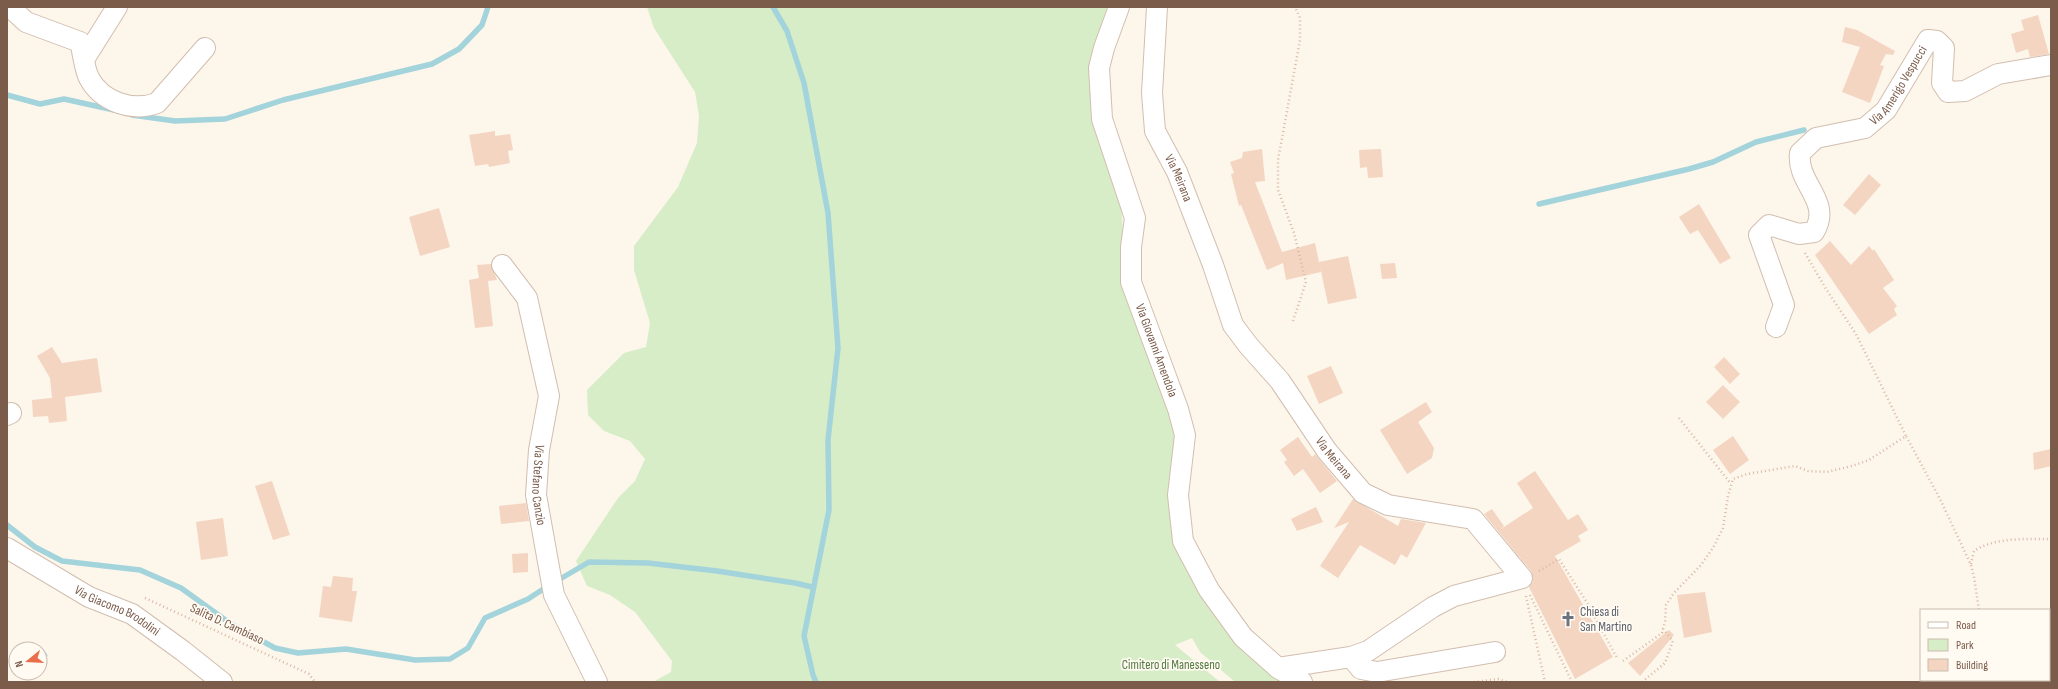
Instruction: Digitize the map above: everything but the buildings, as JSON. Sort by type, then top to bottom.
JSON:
[{"type":"street","points":[[85,58],[117,7]]},
{"type":"street","name":"Via Giovanni Amendola","points":[[1119,7],[1104,48],[1099,68],[1102,119],[1135,218],[1131,247],[1131,282],[1178,409],[1185,435],[1178,495],[1183,541],[1209,590],[1243,637],[1278,668],[1302,682]]},
{"type":"street","name":"Via Meirana","points":[[1157,7],[1152,92],[1155,131],[1177,172],[1213,265],[1233,325],[1248,345],[1280,381],[1327,451],[1363,492],[1388,505],[1473,519],[1522,578]]},
{"type":"street","points":[[7,8],[12,9],[26,22],[80,42],[85,58],[88,77],[101,94],[135,108],[147,107],[158,103],[205,48]]},
{"type":"street","name":"Via Amerigo Vespucci","points":[[1776,327],[1784,305],[1759,235],[1769,225],[1798,234],[1814,232],[1820,222],[1820,210],[1798,163],[1800,153],[1816,138],[1833,133],[1865,128],[1886,110],[1928,40],[1937,41],[1944,48],[1942,83],[1948,92],[1965,91],[1998,74],[2051,65]]},
{"type":"street","name":"Via Stefano Canzio","points":[[502,265],[527,298],[549,396],[539,450],[536,495],[554,595],[597,682]]},
{"type":"street","name":"Via Giacomo Brodolini","points":[[7,548],[89,597],[132,614],[183,651],[222,682]]},
{"type":"street","points":[[1278,668],[1351,657],[1368,651],[1433,607],[1454,596],[1522,578]]},
{"type":"street","points":[[1351,657],[1361,669],[1377,672],[1495,652]]},
{"type":"path","points":[[1293,321],[1306,282],[1294,233],[1278,190],[1278,160],[1300,40],[1300,18],[1295,7]]},
{"type":"path","points":[[1791,232],[1856,334],[1906,436],[1940,499],[1970,565],[1974,577],[1979,609]]},
{"type":"path","points":[[1679,418],[1732,485]]},
{"type":"path","points":[[1623,662],[1662,632],[1666,605],[1674,593],[1701,564],[1713,548],[1723,528],[1728,496],[1734,478],[1747,474],[1795,466],[1808,471],[1827,472],[1852,466],[1868,460],[1906,436]]},
{"type":"path","points":[[1970,565],[1974,551],[1983,546],[1996,542],[2051,539]]},
{"type":"path","points":[[1522,578],[1528,577],[1559,559],[1586,601],[1617,658]]},
{"type":"path","points":[[1522,578],[1572,682]]},
{"type":"path","points":[[1522,578],[1545,682]]},
{"type":"path","name":"Salita D. Cambiaso","points":[[140,599],[147,598],[244,643],[309,674],[315,682]]},
{"type":"path","points":[[1642,682],[1665,663],[1673,641],[1663,628]]},
{"type":"path","points":[[1474,682],[1498,679],[1507,682]]},
{"type":"green space","name":"Cimitero di Manesseno","points":[[647,7],[1108,7],[1091,55],[1090,92],[1098,141],[1121,202],[1125,263],[1181,412],[1170,482],[1218,614],[1264,669],[1282,682],[1235,682],[1200,652],[1192,638],[1175,645],[1220,682],[653,682],[671,672],[672,661],[635,612],[610,595],[587,586],[576,561],[618,498],[635,481],[645,459],[630,441],[604,431],[588,415],[587,390],[624,353],[646,347],[650,323],[634,270],[634,246],[678,187],[697,143],[699,116],[695,92],[654,28]]},
{"type":"waterway","points":[[132,115],[175,121],[225,119],[283,100],[432,64],[459,49],[482,25],[488,7]]},
{"type":"waterway","points":[[773,7],[787,31],[804,83],[828,213],[838,348],[828,440],[829,510],[804,636],[816,682]]},
{"type":"waterway","points":[[7,95],[40,104],[64,99],[114,110]]},
{"type":"waterway","points":[[1539,204],[1689,169],[1713,162],[1756,142],[1804,130]]},
{"type":"waterway","points":[[7,525],[35,547],[62,561],[140,570],[181,588],[231,624],[275,648],[298,653],[346,649],[415,660],[450,659],[468,648],[485,618],[528,599],[548,586]]},
{"type":"waterway","points":[[555,582],[589,562],[648,563],[717,571],[812,587]]},
{"type":"place","name":"Chiesa di San Martino","points":[[1568,619]]}]
